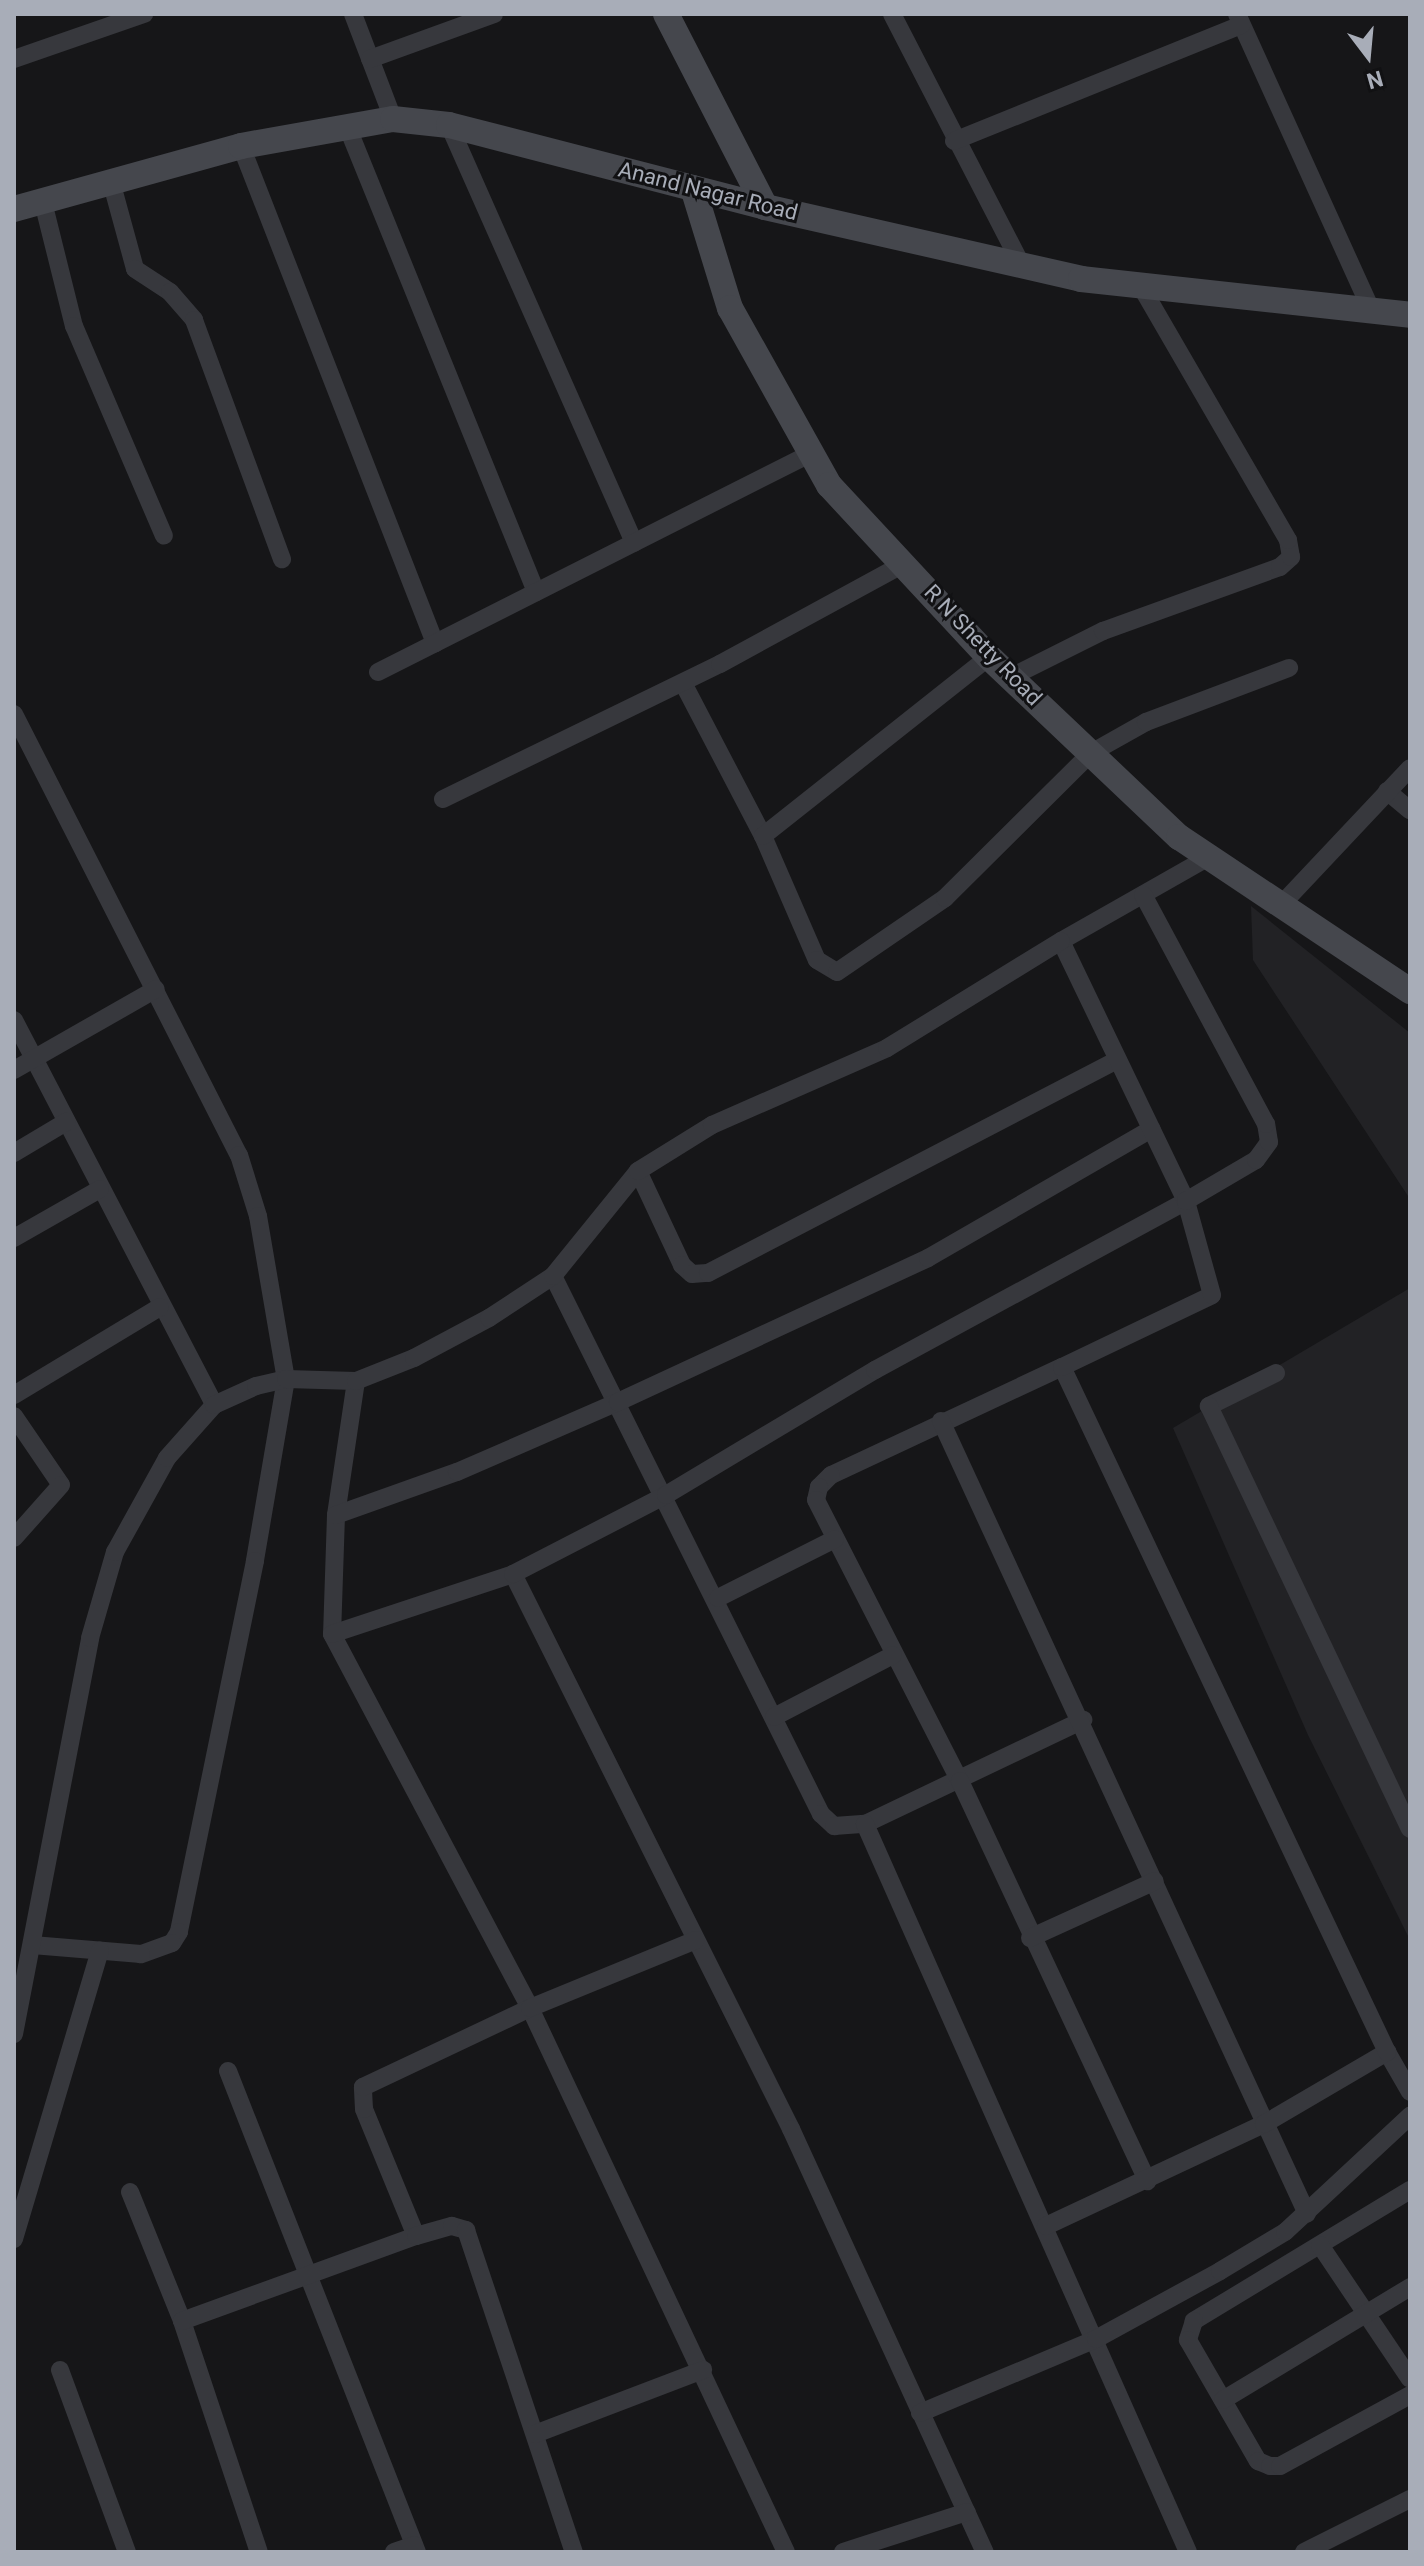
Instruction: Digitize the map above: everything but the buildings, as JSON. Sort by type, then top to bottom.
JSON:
[{"type":"street","points":[[14,59],[144,14]]},
{"type":"street","points":[[353,14],[393,119]]},
{"type":"street","points":[[370,59],[494,14]]},
{"type":"street","points":[[666,14],[765,207]]},
{"type":"street","points":[[892,14],[954,141],[1022,266]]},
{"type":"street","points":[[954,141],[1239,20],[1370,307]]},
{"type":"street","name":"Anand Nagar Road","points":[[14,209],[42,198],[241,146],[393,119],[449,125],[765,207],[1022,266],[1140,285],[1370,307],[1410,315]]},
{"type":"street","points":[[449,125],[634,543]]},
{"type":"street","points":[[347,126],[536,592]]},
{"type":"street","points":[[241,146],[435,643]]},
{"type":"street","points":[[111,181],[135,269],[170,292],[194,320],[282,559]]},
{"type":"street","name":"R N Shetty Road","points":[[693,188],[730,308],[808,455],[829,485],[905,563],[989,657],[1179,837],[1410,991]]},
{"type":"street","points":[[42,198],[74,326],[164,536]]},
{"type":"street","points":[[1011,677],[1103,631],[1280,567],[1291,557],[1288,540],[1140,285]]},
{"type":"street","points":[[378,672],[808,455]]},
{"type":"street","points":[[443,799],[683,683],[905,563]]},
{"type":"street","points":[[763,836],[989,657]]},
{"type":"street","points":[[683,683],[763,836],[817,960],[837,972],[850,968],[945,898],[1091,753],[1146,722],[1289,668]]},
{"type":"street","points":[[14,714],[239,1155],[258,1216],[296,1380],[255,1561],[179,1932],[158,1951],[100,1951],[32,1945]]},
{"type":"street","points":[[1281,905],[1410,768]]},
{"type":"street","points":[[1387,791],[1410,810]]},
{"type":"street","points":[[14,2034],[90,1638],[115,1552],[167,1458],[214,1405],[256,1386],[296,1380],[350,1381],[414,1358],[553,1276],[638,1171],[712,1125],[887,1048],[1061,941],[1209,857]]},
{"type":"street","points":[[332,1634],[513,1574],[666,1495],[875,1370],[1256,1160],[1270,1133],[1143,895]]},
{"type":"street","points":[[1061,941],[1186,1201],[1212,1295],[831,1475],[819,1487],[816,1500],[960,1781],[1030,1938],[1147,2181]]},
{"type":"street","points":[[14,1070],[156,989]]},
{"type":"street","points":[[14,1020],[160,1307],[214,1405]]},
{"type":"street","points":[[638,1171],[682,1265],[692,1274],[708,1273],[1117,1060]]},
{"type":"street","points":[[14,1153],[66,1122]]},
{"type":"street","points":[[336,1515],[457,1472],[618,1402],[928,1258],[1151,1129]]},
{"type":"street","points":[[14,1238],[100,1189]]},
{"type":"street","points":[[553,1276],[718,1598],[821,1814],[834,1826],[865,1824],[1083,1720]]},
{"type":"street","points":[[14,1395],[160,1307]]},
{"type":"street","points":[[1062,1367],[1387,2052],[1410,2092]]},
{"type":"street","points":[[1276,1373],[1209,1406],[1410,1829]]},
{"type":"street","points":[[350,1381],[336,1515],[332,1634],[530,2008],[786,2552]]},
{"type":"street","points":[[14,1416],[61,1485],[14,1538]]},
{"type":"street","points":[[941,1421],[1083,1720],[1307,2214]]},
{"type":"street","points":[[718,1598],[835,1539]]},
{"type":"street","points":[[513,1574],[791,2129],[985,2552]]},
{"type":"street","points":[[774,1717],[893,1655]]},
{"type":"street","points":[[865,1824],[1046,2226],[1188,2552]]},
{"type":"street","points":[[1030,1938],[1155,1881]]},
{"type":"street","points":[[416,2236],[364,2109],[363,2087],[530,2008],[696,1940]]},
{"type":"street","points":[[14,2239],[100,1951]]},
{"type":"street","points":[[1046,2226],[1264,2124],[1387,2052]]},
{"type":"street","points":[[228,2071],[312,2277],[416,2549],[394,2552]]},
{"type":"street","points":[[920,2413],[1096,2339],[1220,2271],[1307,2214],[1410,2116]]},
{"type":"street","points":[[1410,2190],[1194,2321],[1188,2330],[1188,2340],[1258,2461],[1270,2466],[1280,2466],[1410,2395]]},
{"type":"street","points":[[130,2192],[182,2321],[259,2552]]},
{"type":"street","points":[[182,2321],[312,2277],[416,2236],[452,2226],[466,2230],[574,2552]]},
{"type":"street","points":[[1320,2245],[1410,2379]]},
{"type":"street","points":[[1223,2400],[1410,2287]]},
{"type":"street","points":[[60,2370],[127,2552]]},
{"type":"street","points":[[535,2434],[703,2370]]},
{"type":"street","points":[[1304,2552],[1410,2499]]},
{"type":"street","points":[[843,2552],[967,2512]]},
{"type":"shaded area","points":[[1251,906],[1410,1033],[1410,1199],[1253,960]]},
{"type":"shaded area","points":[[1410,1288],[1410,1940],[1308,1735],[1173,1428]]}]
